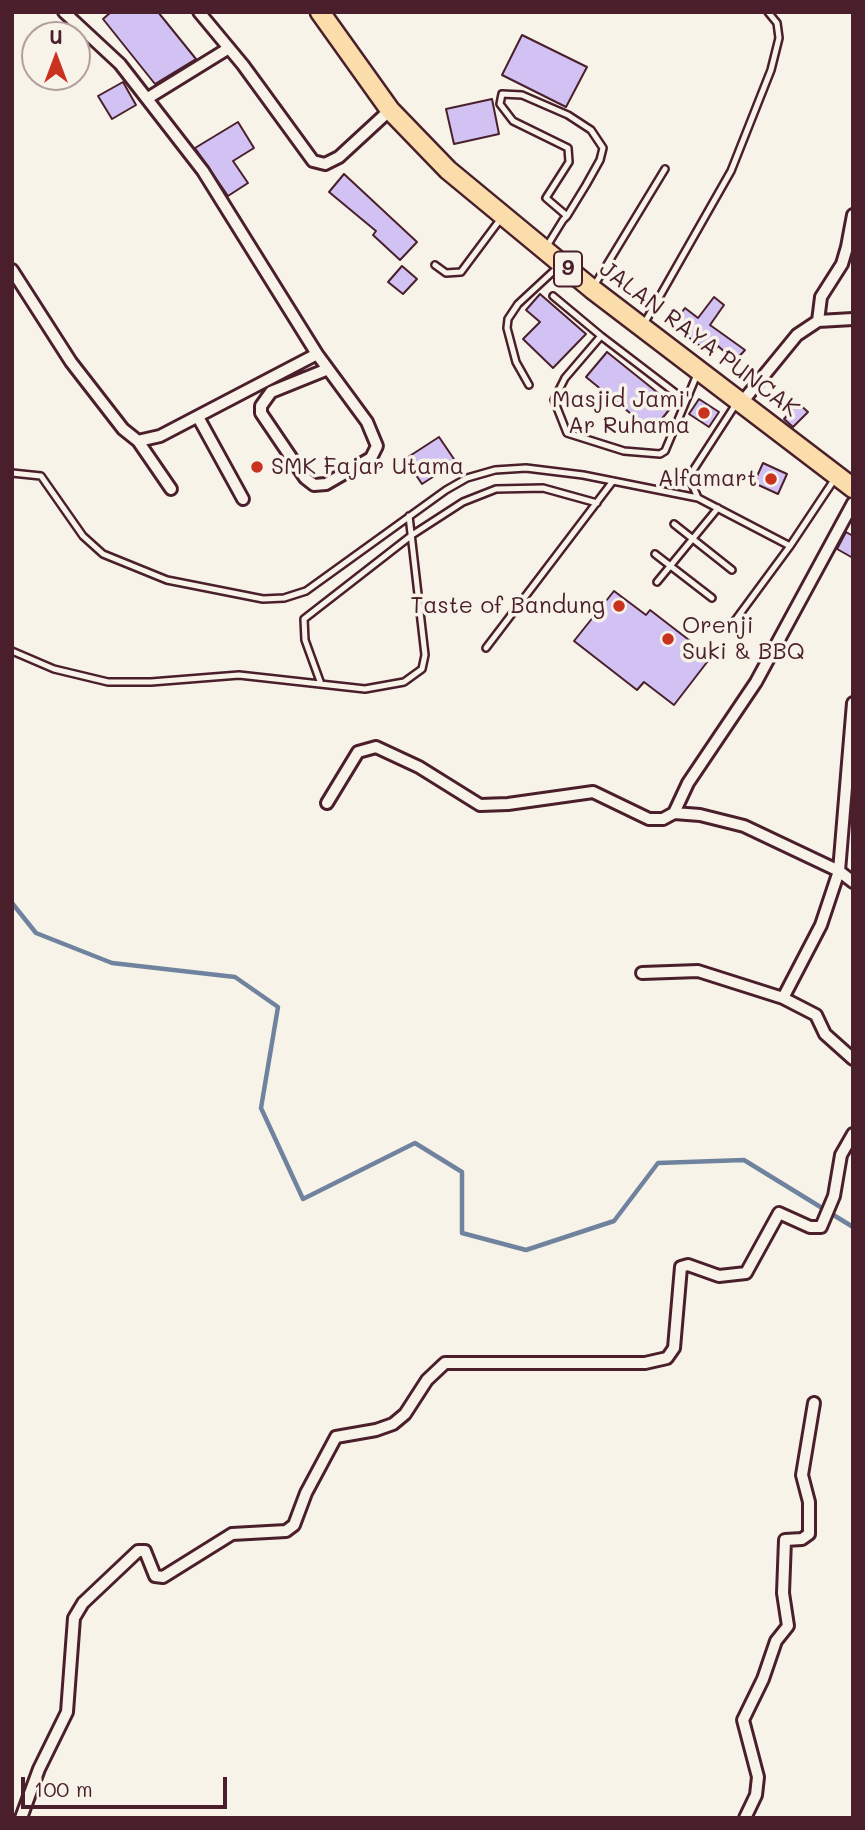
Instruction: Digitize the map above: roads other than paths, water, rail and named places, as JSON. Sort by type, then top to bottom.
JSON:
[{"type":"highway","name":"JALAN RAYA PUNCAK","points":[[320,12],[390,110],[441,164],[592,289],[853,488]]},
{"type":"street","points":[[64,12],[120,64],[202,170],[317,354],[328,369],[366,422],[376,438],[377,448],[371,458],[326,484],[314,485],[290,456],[261,413],[261,406],[271,392],[328,369]]},
{"type":"street","points":[[199,12],[317,163],[325,164],[339,157],[390,110]]},
{"type":"street","points":[[148,98],[229,48]]},
{"type":"street","points":[[818,321],[821,297],[839,269],[847,247],[853,215]]},
{"type":"street","points":[[12,270],[71,362],[123,429],[138,441],[171,489]]},
{"type":"street","points":[[741,400],[790,341],[818,321],[853,318]]},
{"type":"street","points":[[138,441],[154,439],[317,354]]},
{"type":"street","points":[[198,416],[243,499]]},
{"type":"street","points":[[674,813],[688,783],[756,682],[853,503]]},
{"type":"street","points":[[783,998],[821,925],[839,871],[853,704]]},
{"type":"street","points":[[327,803],[358,752],[376,747],[419,767],[480,805],[508,804],[593,792],[654,820],[674,813],[700,815],[744,826],[839,871],[853,881]]},
{"type":"street","points":[[642,973],[698,971],[783,998],[816,1014],[825,1034],[853,1059]]},
{"type":"street","points":[[21,1818],[39,1769],[67,1712],[74,1618],[83,1603],[138,1551],[145,1551],[155,1576],[163,1577],[232,1534],[286,1531],[294,1525],[312,1481],[336,1437],[393,1424],[405,1414],[440,1364],[645,1363],[667,1358],[674,1348],[683,1266],[712,1275],[743,1275],[779,1213],[810,1227],[822,1226],[834,1196],[841,1155],[853,1134]]},
{"type":"street","points":[[746,1818],[756,1795],[758,1777],[743,1720],[763,1679],[776,1641],[788,1623],[783,1593],[785,1540],[802,1539],[809,1534],[809,1502],[802,1475],[814,1403]]},
{"type":"lane","points":[[642,327],[731,170],[766,82],[779,38],[777,23],[768,12]]},
{"type":"lane","points":[[544,251],[567,216],[600,160],[603,148],[599,139],[568,115],[522,95],[502,94],[500,104],[513,121],[568,148],[569,162],[546,198],[567,216]]},
{"type":"lane","points":[[592,289],[665,169]]},
{"type":"lane","points":[[435,265],[446,273],[461,272],[503,216]]},
{"type":"lane","points":[[529,385],[516,362],[507,328],[508,319],[518,304],[562,264]]},
{"type":"lane","points":[[553,296],[686,401]]},
{"type":"lane","points":[[601,336],[555,393],[557,410],[567,432],[624,452],[660,454],[665,451],[699,369]]},
{"type":"lane","points":[[698,498],[692,484],[692,472],[741,400]]},
{"type":"lane","points":[[12,473],[41,476],[83,536],[103,554],[167,580],[263,599],[284,598],[306,591],[409,516],[467,478],[495,470],[526,468],[613,481],[698,498],[790,546]]},
{"type":"lane","points":[[731,626],[790,546],[836,476]]},
{"type":"lane","points":[[486,648],[613,481]]},
{"type":"lane","points":[[321,684],[305,640],[304,619],[412,535],[463,502],[496,489],[550,489],[597,503]]},
{"type":"lane","points":[[657,582],[718,508]]},
{"type":"lane","points":[[12,651],[54,669],[108,682],[151,682],[239,675],[376,689],[404,682],[422,669],[425,655],[409,516]]},
{"type":"lane","points":[[674,524],[732,570]]},
{"type":"lane","points":[[655,554],[712,598]]},
{"type":"waterway","points":[[12,903],[36,933],[112,963],[235,977],[278,1007],[261,1108],[303,1199],[415,1143],[462,1172],[462,1233],[526,1250],[614,1221],[658,1163],[744,1160],[853,1227]]},
{"type":"place","name":"Masjid Jami' Ar Ruhama","points":[[704,413]]},
{"type":"place","name":"SMK Fajar Utama","points":[[257,467]]},
{"type":"place","name":"Alfamart","points":[[771,479]]},
{"type":"place","name":"Taste of Bandung","points":[[619,606]]},
{"type":"place","name":"Orenji Suki & BBQ","points":[[668,639]]}]
